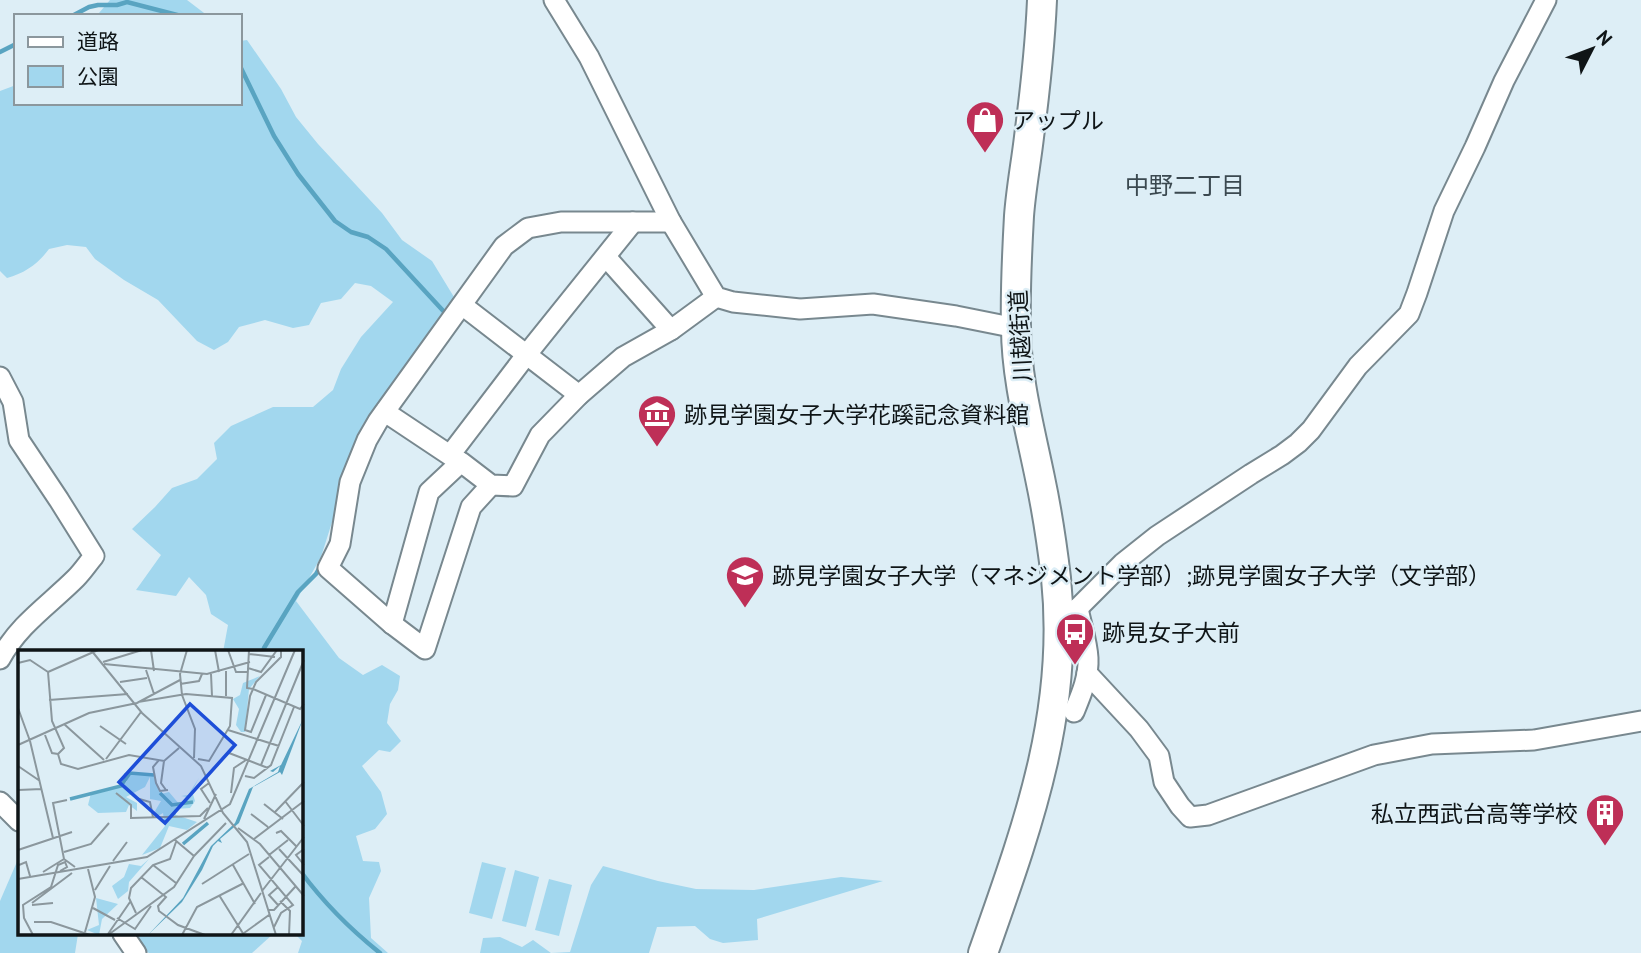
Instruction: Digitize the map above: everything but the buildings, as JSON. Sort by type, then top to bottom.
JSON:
[{"type":"highway","name":"川越街道","points":[[983,953],[1040,779],[1048,745],[1068,613],[1056,577],[1047,511],[1019,369],[1016,328],[1019,215],[1040,41],[1042,0]]},
{"type":"street","points":[[554,0],[589,57],[671,222],[716,297],[733,302],[800,309],[873,304],[1016,328]]},
{"type":"street","points":[[1074,712],[1086,677],[1088,657],[1068,613],[1157,536],[1298,443],[1311,430],[1358,366],[1409,314],[1444,211],[1504,81],[1546,0]]},
{"type":"street","points":[[491,485],[471,507],[425,649],[328,568],[340,544],[351,482],[367,440],[504,246],[528,228],[561,222],[671,222]]},
{"type":"street","points":[[392,624],[429,492],[527,354],[633,222]]},
{"type":"street","points":[[606,257],[671,330]]},
{"type":"street","points":[[385,412],[491,485],[513,485],[540,435],[579,395],[623,357],[671,330],[716,297]]},
{"type":"street","points":[[462,304],[579,395]]},
{"type":"street","points":[[0,377],[13,402],[19,440],[94,556],[77,577],[21,628],[0,659]]},
{"type":"street","points":[[1057,679],[1086,677],[1139,729],[1159,757],[1164,782],[1190,817],[1208,815],[1374,755],[1432,744],[1534,740],[1641,721]]},
{"type":"street","points":[[0,803],[18,820]]},
{"type":"street","points":[[124,936],[136,953]]},
{"type":"green space","points":[[110,0],[187,0],[205,14],[99,14]]},
{"type":"green space","points":[[247,40],[281,89],[296,117],[318,144],[382,213],[402,240],[432,261],[457,302],[363,424],[321,557],[296,601],[339,658],[363,675],[382,665],[400,676],[398,690],[390,704],[387,723],[401,741],[390,752],[379,750],[362,766],[381,792],[387,814],[375,829],[356,836],[363,861],[379,862],[381,871],[369,898],[371,938],[388,953],[298,953],[302,941],[297,936],[303,936],[303,650],[223,650],[228,625],[211,614],[206,595],[189,577],[176,596],[136,590],[161,555],[132,529],[172,488],[197,479],[217,459],[214,443],[231,426],[273,407],[313,407],[333,390],[341,369],[361,337],[393,302],[371,286],[355,283],[341,299],[321,303],[309,325],[293,328],[265,320],[239,327],[228,342],[214,350],[197,341],[158,300],[95,259],[86,247],[67,245],[49,249],[31,267],[7,278],[0,271],[0,91],[14,86],[14,105],[242,105],[242,41]]},
{"type":"green space","points":[[18,859],[18,936],[78,936],[75,953],[0,953],[0,901]]},
{"type":"green space","points":[[482,862],[506,868],[492,919],[469,913]]},
{"type":"green space","points":[[603,866],[696,889],[754,890],[841,877],[883,881],[757,919],[758,940],[723,943],[710,939],[695,926],[657,927],[649,953],[551,953],[570,952],[591,885]]},
{"type":"green space","points":[[515,870],[539,877],[526,927],[502,921]]},
{"type":"green space","points":[[549,879],[572,885],[559,936],[535,930]]},
{"type":"green space","points":[[123,936],[271,936],[252,953],[149,953]]},
{"type":"green space","points":[[500,937],[522,947],[533,940],[551,953],[480,953],[483,938]]},
{"type":"waterway","points":[[76,14],[89,7],[127,2],[173,14]]},
{"type":"waterway","points":[[0,52],[14,45]]},
{"type":"waterway","points":[[242,70],[274,136],[298,174],[335,221],[386,249],[447,315]]},
{"type":"waterway","points":[[264,650],[298,592],[320,567]]},
{"type":"waterway","points":[[303,874],[338,915],[380,953]]},
{"type":"place","name":"アップル","points":[[985,154]]},
{"type":"place","name":"跡見学園女子大学花蹊記念資料館","points":[[657,448]]},
{"type":"place","name":"跡見学園女子大学（マネジメント学部）;跡見学園女子大学（文学部）","points":[[745,609]]},
{"type":"place","name":"跡見女子大前","points":[[1075,666]]},
{"type":"place","name":"私立西武台高等学校","points":[[1605,847]]},
{"type":"district","name":"中野二丁目","points":[[1185,185]]}]
